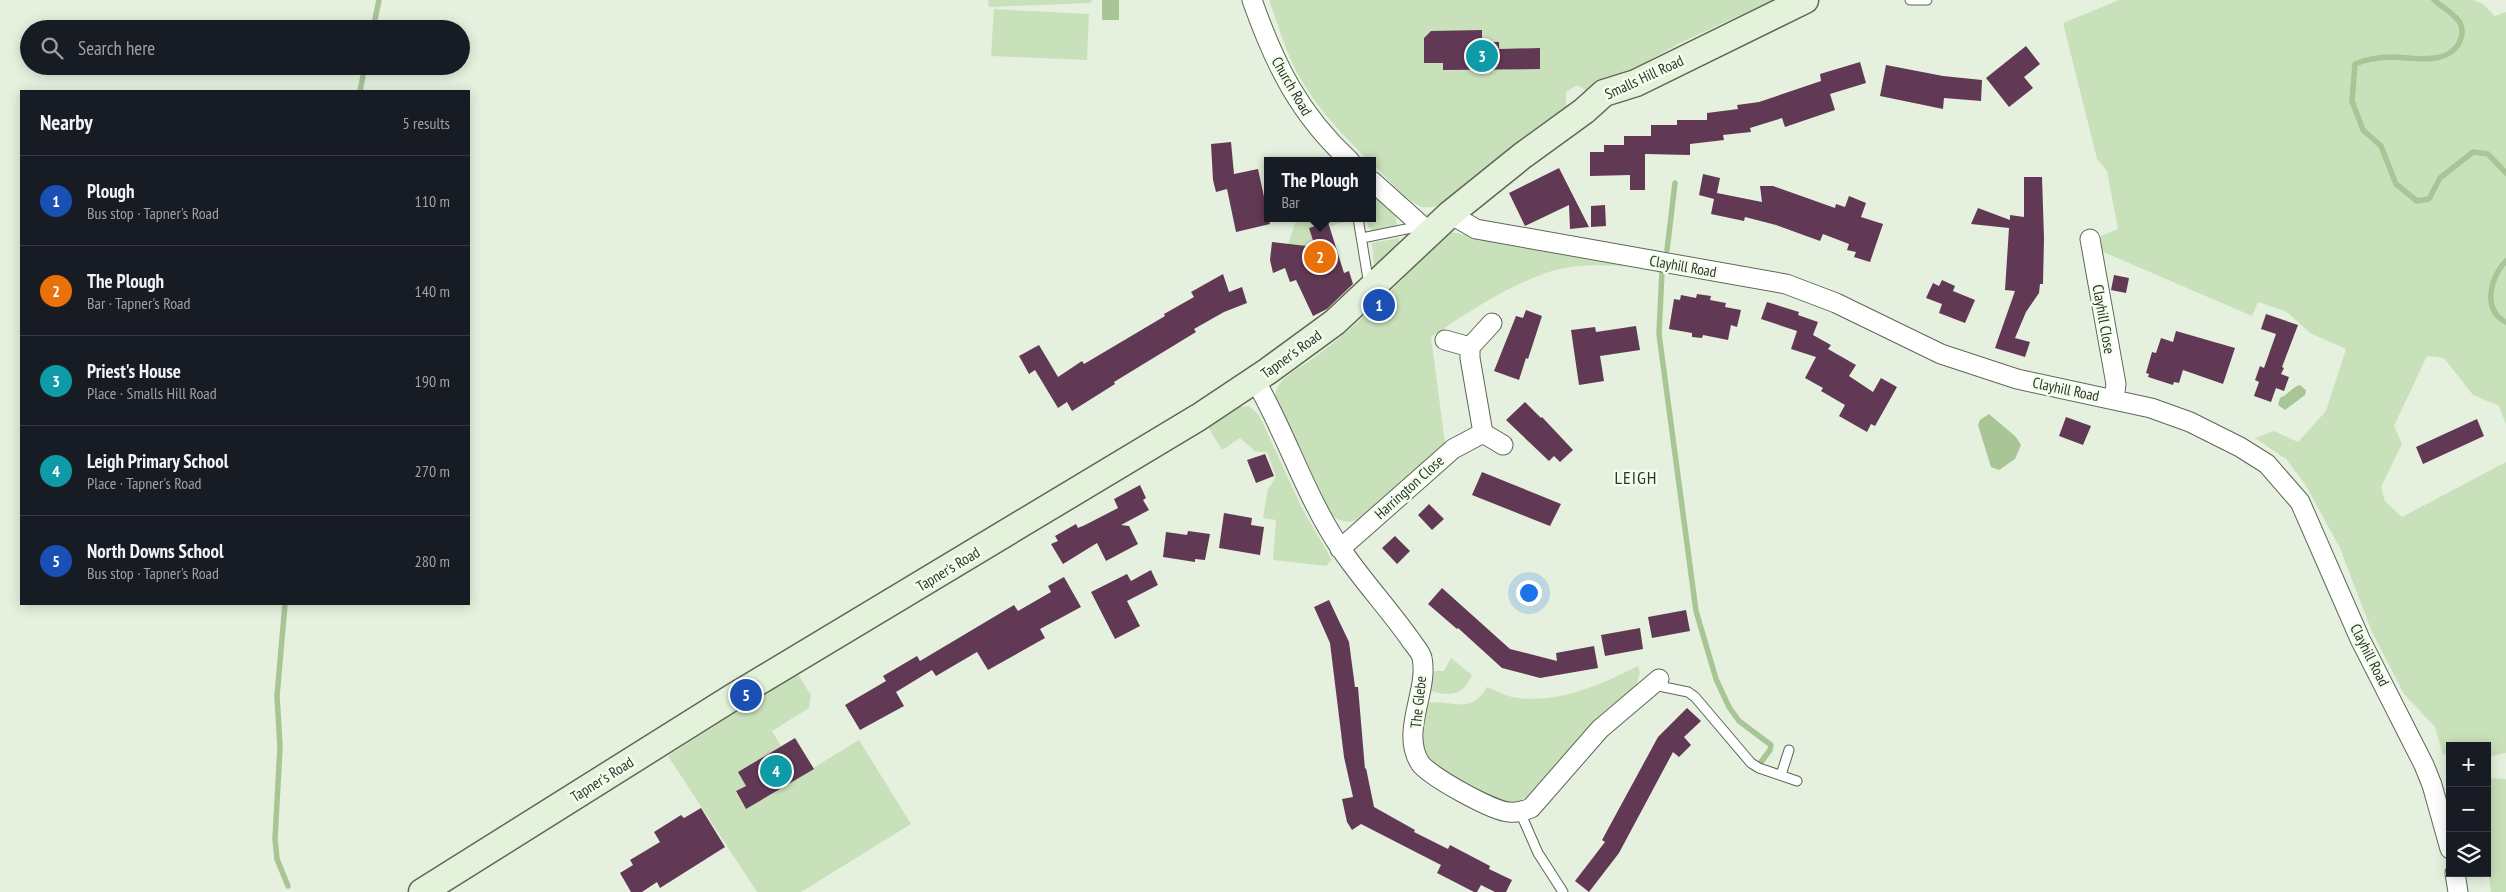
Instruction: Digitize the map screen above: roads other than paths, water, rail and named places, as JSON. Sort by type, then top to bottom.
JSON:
[{"type":"street","name":"Church Road","points":[[1252,0],[1280,70],[1303,111],[1346,157]]},
{"type":"street","name":"Smalls Hill Road","points":[[1450,214],[1604,94],[1636,83],[1806,0]]},
{"type":"street","points":[[1376,185],[1426,229]]},
{"type":"street","name":"Tapner's Road","points":[[422,892],[732,697],[1199,417],[1255,380],[1335,322],[1369,290],[1426,229],[1450,214]]},
{"type":"street","name":"Clayhill Road","points":[[1450,214],[1476,229],[1786,284],[1836,303],[1941,354],[2017,379],[2151,408],[2190,422],[2240,447],[2267,464],[2300,502],[2360,639],[2424,765],[2432,784],[2446,835]]},
{"type":"street","name":"Clayhill Close","points":[[2090,239],[2116,384],[2114,400]]},
{"type":"street","points":[[1470,347],[1492,323]]},
{"type":"street","points":[[1445,340],[1470,347]]},
{"type":"street","points":[[1470,347],[1482,433],[1504,445]]},
{"type":"street","name":"The Glebe","points":[[1255,380],[1269,405],[1321,519],[1340,548],[1422,657],[1421,684],[1414,722],[1414,743],[1419,762],[1438,779],[1472,796],[1506,812],[1520,812]]},
{"type":"street","name":"Harrington Close","points":[[1340,548],[1453,449],[1482,433]]},
{"type":"street","points":[[1520,812],[1531,808],[1600,729],[1657,682]]},
{"type":"street","points":[[2456,877],[2458,892]]},
{"type":"lane","points":[[1910,0],[1927,0]]},
{"type":"lane","points":[[1359,222],[1369,290]]},
{"type":"lane","points":[[1362,238],[1426,229]]},
{"type":"lane","points":[[1657,682],[1688,692],[1751,763],[1759,768],[1797,781]]},
{"type":"lane","points":[[1781,775],[1789,750]]},
{"type":"lane","points":[[1520,812],[1538,853],[1563,892]]},
{"type":"waterway","points":[[375,20],[379,0]]},
{"type":"waterway","points":[[2434,0],[2453,14],[2460,24],[2462,36],[2456,47],[2442,57],[2422,59],[2383,57],[2355,64],[2352,101],[2363,130],[2381,146],[2396,184],[2417,201],[2429,199],[2440,178],[2473,152],[2488,154],[2506,173]]},
{"type":"waterway","points":[[360,90],[363,75]]},
{"type":"waterway","points":[[1667,250],[1675,183]]},
{"type":"waterway","points":[[2506,261],[2496,276],[2491,293],[2491,302],[2494,310],[2498,317],[2506,322]]},
{"type":"waterway","points":[[1662,271],[1659,334],[1696,611],[1716,679],[1729,707],[1739,721],[1771,745],[1770,750],[1761,762]]},
{"type":"waterway","points":[[285,605],[277,696],[280,747],[275,839],[277,859],[288,886]]},
{"type":"place","name":"Priest's House","points":[[1482,56]]},
{"type":"place","name":"The Plough","points":[[1320,257]]},
{"type":"place","name":"Plough","points":[[1379,305]]},
{"type":"place","name":"North Downs School","points":[[746,695]]},
{"type":"place","name":"Leigh Primary School","points":[[776,771]]},
{"type":"district","name":"LEIGH","points":[[1636,477]]}]
